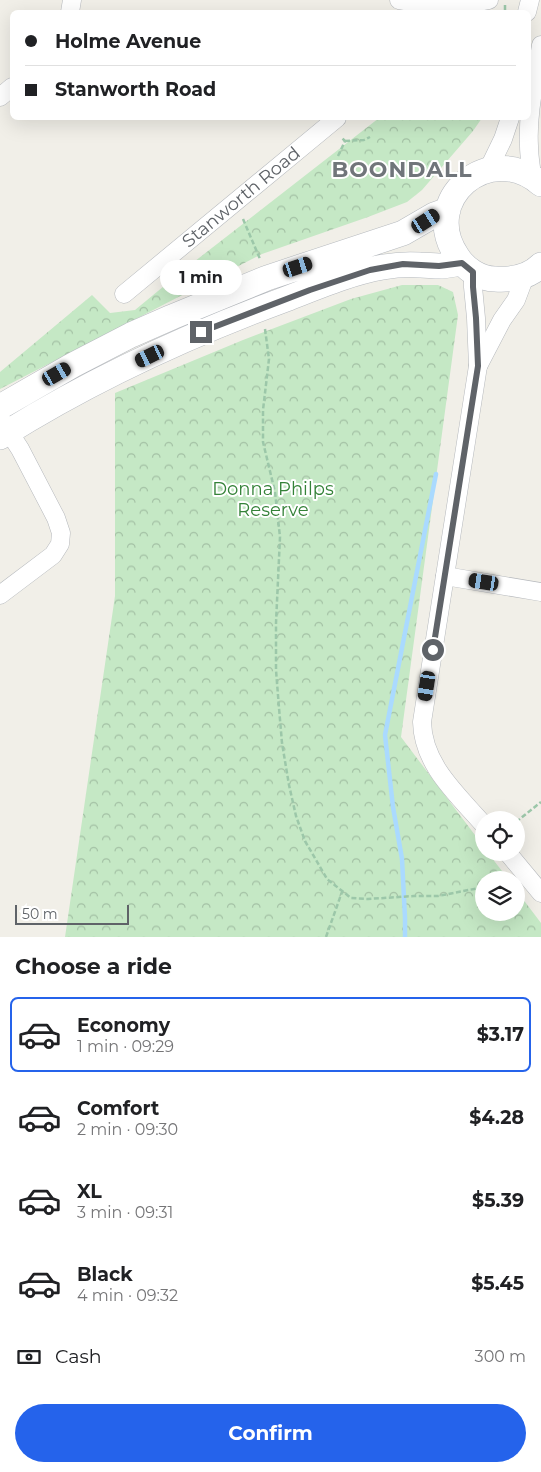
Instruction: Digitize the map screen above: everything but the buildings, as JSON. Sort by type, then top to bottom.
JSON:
[{"type":"main road","points":[[467,268],[451,247],[446,229],[448,210],[453,196],[462,184],[474,175],[488,170],[503,168],[518,170],[537,180]]},
{"type":"main road","points":[[0,407],[73,365],[164,320],[267,278],[403,234],[434,215],[448,210]]},
{"type":"main road","points":[[3,429],[201,332],[310,290],[381,268],[403,264],[467,268],[490,279],[508,280],[533,270]]},
{"type":"street","points":[[399,0],[423,8],[454,10],[471,2],[497,2]]},
{"type":"street","points":[[531,109],[541,46]]},
{"type":"street","points":[[0,97],[10,89]]},
{"type":"street","name":"Stanworth Road","points":[[124,294],[335,120]]},
{"type":"street","points":[[488,170],[503,139],[509,120]]},
{"type":"street","points":[[530,120],[528,145],[537,180]]},
{"type":"street","points":[[467,268],[473,287],[478,366],[424,705],[422,730],[428,754],[441,776],[475,815]]},
{"type":"street","points":[[478,366],[502,320],[533,270]]},
{"type":"street","points":[[0,595],[53,555],[58,550],[61,538],[60,526],[20,449],[3,429]]},
{"type":"street","points":[[445,576],[541,592]]},
{"type":"street","points":[[514,861],[541,893]]},
{"type":"path","points":[[341,137],[345,141],[364,140],[370,137]]},
{"type":"path","points":[[338,156],[345,141]]},
{"type":"path","points":[[242,219],[261,261]]},
{"type":"path","points":[[264,324],[269,359],[263,410],[263,442],[275,492],[280,537],[276,670],[282,743],[296,816],[305,840],[327,879],[351,898],[438,896],[475,889]]},
{"type":"path","points":[[525,815],[541,802]]},
{"type":"path","points":[[326,937],[342,892]]},
{"type":"green space","points":[[376,120],[481,120],[422,190],[407,202],[262,254],[0,389],[0,372],[92,295],[110,313],[135,310]]},
{"type":"green space","name":"Donna Philps Reserve","points":[[402,285],[438,285],[453,292],[458,315],[401,737],[475,835],[475,861],[494,861],[502,871],[475,871],[475,921],[525,921],[525,902],[541,923],[541,937],[65,937],[115,596],[115,393],[243,340],[351,299]]},
{"type":"waterway","points":[[405,937],[402,859],[393,807],[385,735],[436,474]]},
{"type":"district","name":"BOONDALL","points":[[402,169]]},
{"type":"route","points":[[201,332],[310,290],[381,268],[403,264],[439,266],[462,263],[473,272],[478,366],[433,650]]}]
